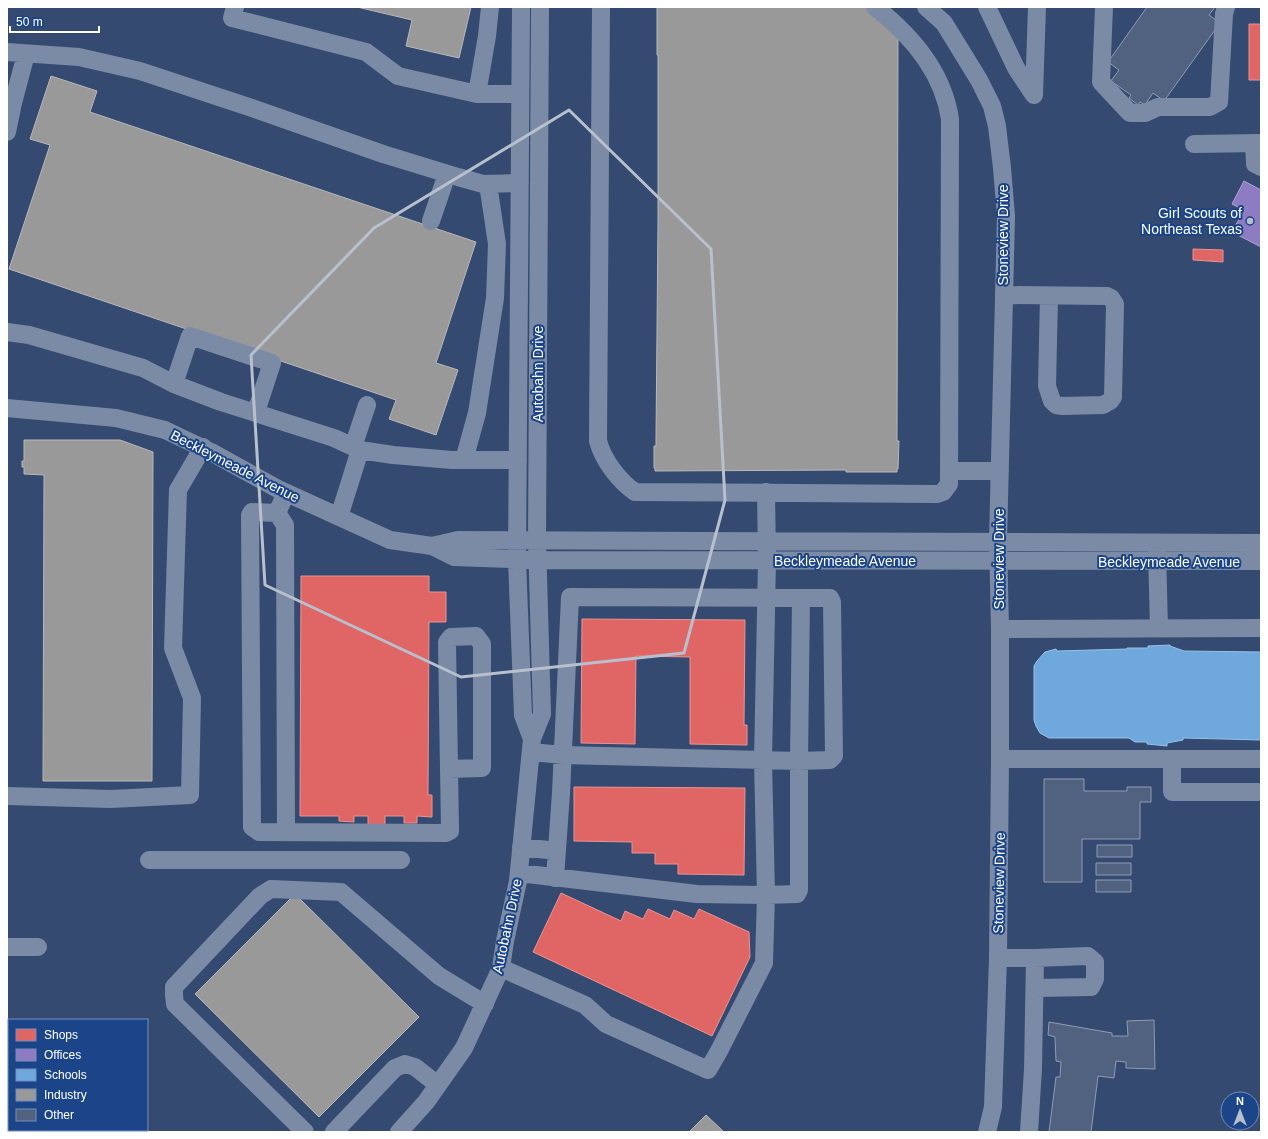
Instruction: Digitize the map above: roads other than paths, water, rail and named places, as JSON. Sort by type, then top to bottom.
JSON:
[{"type":"street","points":[[235,7],[232,18],[366,52],[398,76],[477,94],[520,94]]},
{"type":"street","points":[[477,94],[487,36],[490,7]]},
{"type":"street","name":"Autobahn Drive","points":[[521,7],[516,560],[523,715],[531,745]]},
{"type":"street","name":"Autobahn Drive","points":[[399,1132],[426,1102],[464,1048],[502,968],[519,873],[531,745],[542,714],[537,541],[540,7]]},
{"type":"street","points":[[601,7],[598,442],[614,471],[626,485],[635,492],[937,494],[943,492],[950,484],[951,146],[949,109],[938,79],[919,49],[906,34],[875,7]]},
{"type":"street","name":"Stoneview Drive","points":[[926,7],[944,23],[967,58],[992,106],[1002,168],[1006,216],[998,541],[1000,629],[998,958],[993,1107],[987,1132]]},
{"type":"street","points":[[986,7],[1016,68],[1034,94],[1037,7]]},
{"type":"street","points":[[1104,7],[1101,82],[1130,113],[1145,114],[1158,107],[1210,107],[1219,102],[1224,14],[1226,7]]},
{"type":"street","points":[[7,52],[78,57],[140,71],[447,174],[483,184],[520,183]]},
{"type":"street","points":[[7,132],[26,54]]},
{"type":"street","points":[[1194,144],[1257,143],[1255,164],[1261,166]]},
{"type":"street","points":[[431,221],[447,174]]},
{"type":"street","points":[[464,460],[477,413],[495,298],[497,244],[488,184]]},
{"type":"street","points":[[1004,295],[1107,296],[1111,298],[1115,304],[1113,397],[1107,403],[1103,405],[1064,406],[1056,405],[1052,401],[1047,386],[1049,296]]},
{"type":"street","points":[[7,332],[29,335],[143,368],[174,384],[221,402],[334,438],[357,449],[393,455],[464,460],[518,460]]},
{"type":"street","points":[[174,384],[190,336],[272,363],[256,412]]},
{"type":"street","points":[[339,517],[367,405]]},
{"type":"street","name":"Beckleymeade Avenue","points":[[7,408],[116,418],[165,430],[203,447],[286,493],[390,540],[432,546],[454,557],[516,560],[999,562],[1261,561]]},
{"type":"street","points":[[7,796],[111,799],[190,795],[192,698],[173,648],[177,498],[178,490],[203,447]]},
{"type":"street","points":[[950,471],[1000,472]]},
{"type":"street","points":[[502,968],[585,1005],[606,1024],[708,1070],[719,1051],[764,963],[766,895],[763,760],[767,561],[766,492]]},
{"type":"street","points":[[277,513],[286,493]]},
{"type":"street","points":[[277,513],[252,512],[250,515],[252,827],[259,832],[446,833],[450,831],[449,769],[447,642],[451,637],[476,636],[482,644],[482,768],[449,769]]},
{"type":"street","points":[[277,513],[285,525],[286,832]]},
{"type":"street","name":"Beckleymeade Avenue","points":[[432,546],[458,540],[1261,543]]},
{"type":"street","points":[[1157,542],[1159,628]]},
{"type":"street","points":[[531,745],[563,755],[799,761],[830,760],[834,756],[832,602],[830,598],[570,597],[563,755],[555,878]]},
{"type":"street","points":[[519,873],[697,894],[797,894],[799,890],[801,598]]},
{"type":"street","points":[[1000,629],[1261,628]]},
{"type":"street","points":[[1000,759],[1261,759]]},
{"type":"street","points":[[1172,759],[1172,792],[1261,792]]},
{"type":"street","points":[[304,832],[304,860]]},
{"type":"street","points":[[521,847],[557,851]]},
{"type":"street","points":[[149,860],[401,860]]},
{"type":"street","points":[[305,1132],[175,1004],[174,987],[260,896],[271,889],[341,892],[439,976],[485,1004]]},
{"type":"street","points":[[7,947],[38,947]]},
{"type":"street","points":[[998,958],[1088,956],[1095,962],[1095,979],[1091,987],[1035,988]]},
{"type":"street","points":[[1029,1132],[1033,1069],[1035,958]]},
{"type":"street","points":[[334,1132],[395,1068],[405,1064],[415,1067],[438,1085]]},
{"type":"place","name":"Girl Scouts of Northeast Texas","points":[[1250,221]]}]
